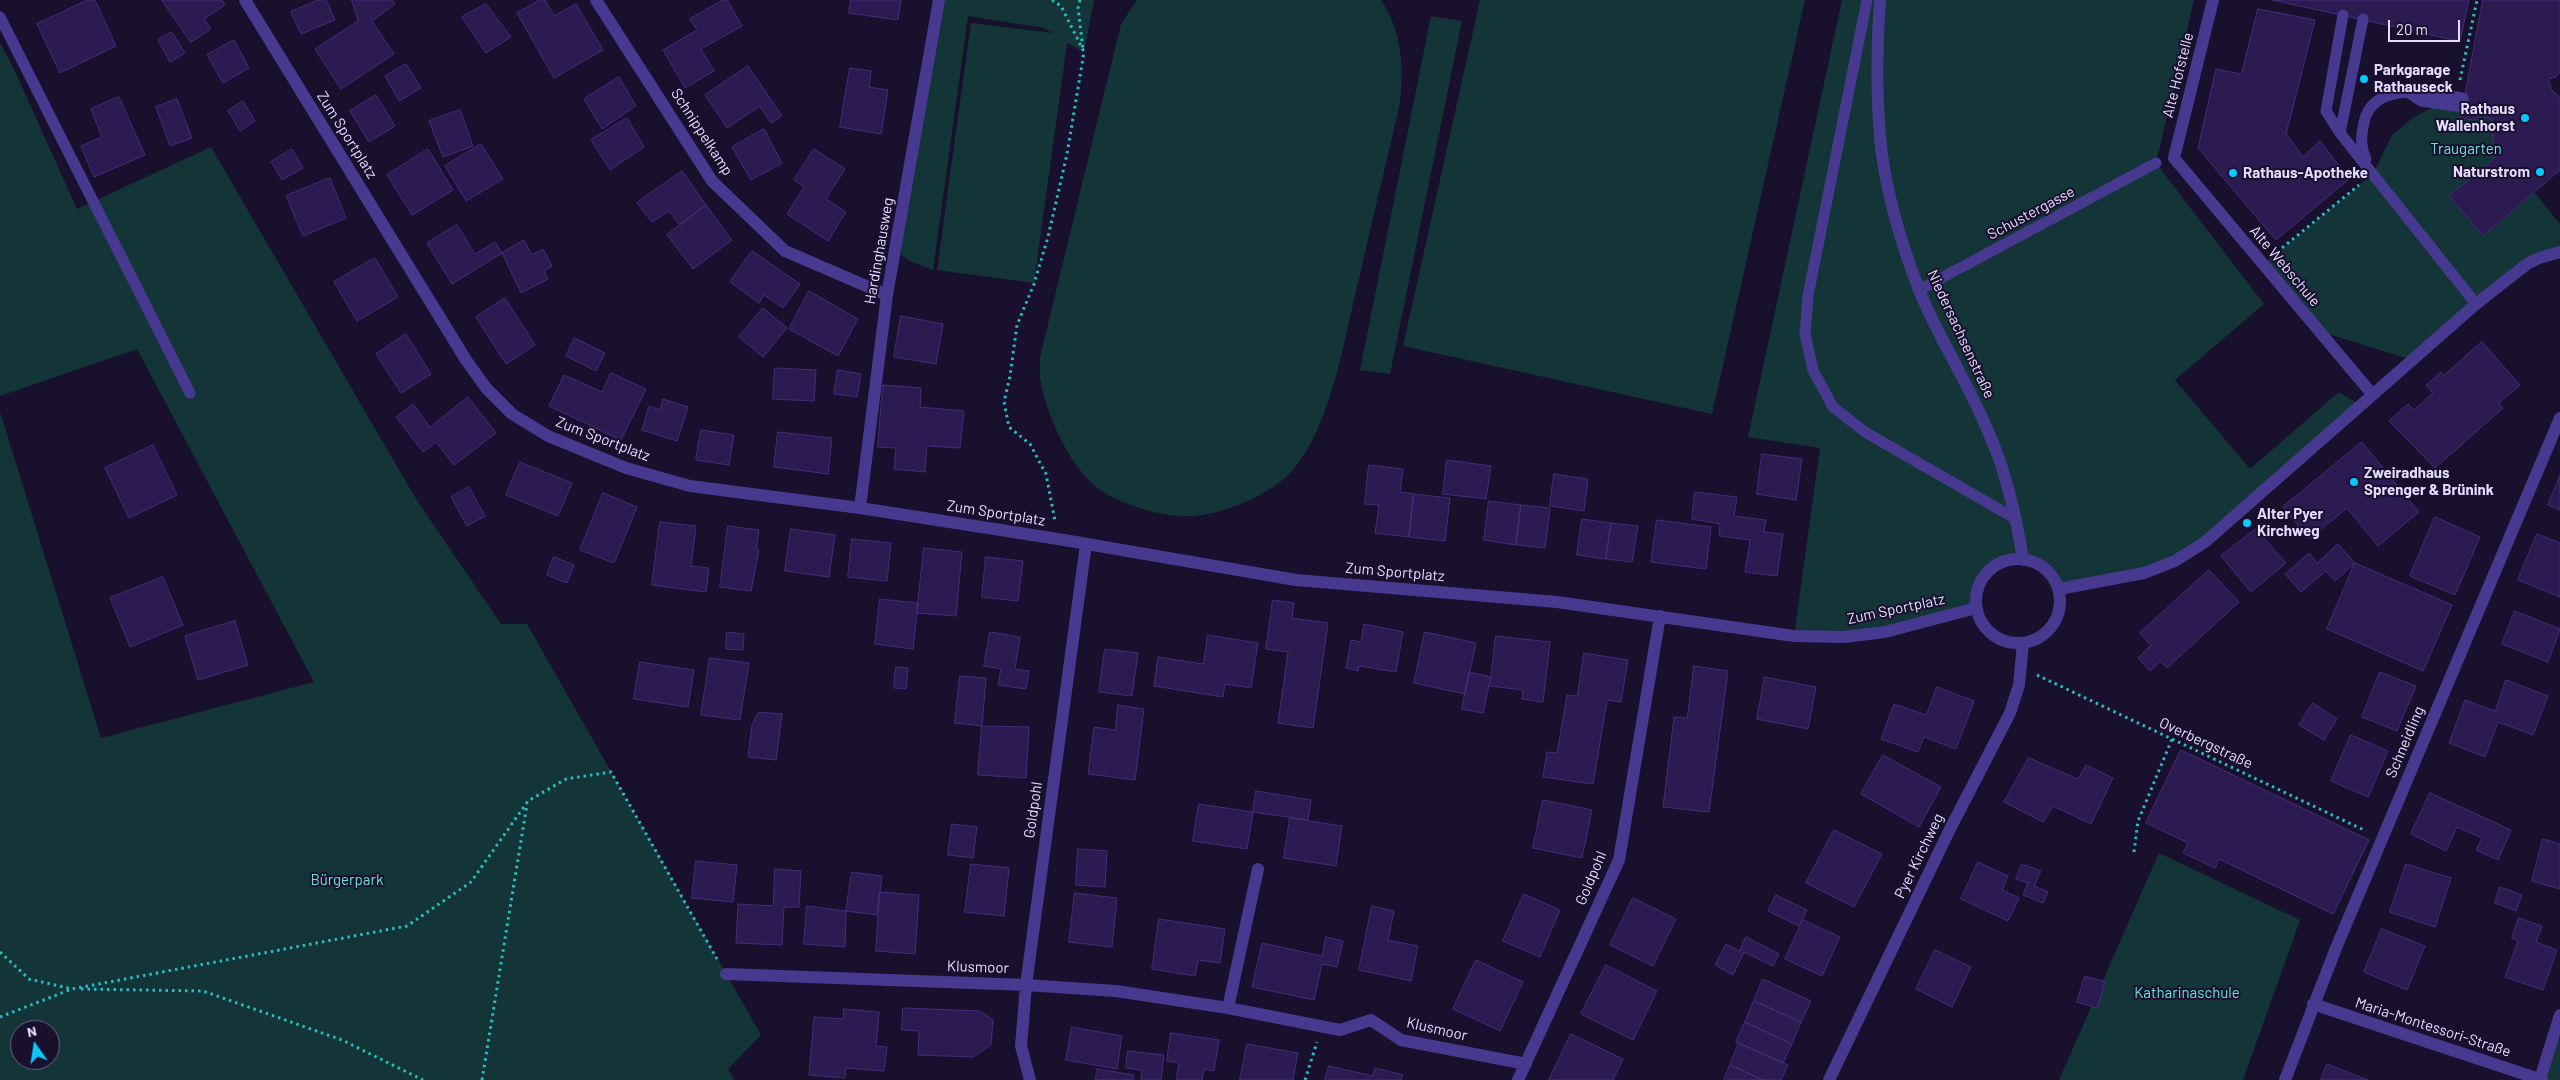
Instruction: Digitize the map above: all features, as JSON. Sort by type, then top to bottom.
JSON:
[{"type":"street","name":"Zum Sportplatz","points":[[245,0],[466,360],[486,388],[512,414],[548,436],[626,468],[690,486],[860,508],[1058,539],[1296,580],[1557,602],[1794,636],[1844,637],[1884,632],[1976,608]]},
{"type":"street","name":"Schnippelkamp","points":[[596,0],[712,181],[785,251],[887,295]]},
{"type":"street","name":"Hardinghausweg","points":[[860,508],[887,295],[939,0]]},
{"type":"street","name":"Niedersachsenstraße","points":[[1880,0],[1877,58],[1880,137],[1894,211],[1919,290],[1988,429],[2004,473],[2016,520],[2023,560]]},
{"type":"street","name":"Alte Hofstelle","points":[[2174,158],[2213,0]]},
{"type":"street","name":"Alte Webschule","points":[[2174,158],[2372,394]]},
{"type":"street","points":[[2058,589],[2144,573],[2175,561],[2205,542],[2476,304],[2527,264],[2559,251]]},
{"type":"street","name":"Schneidling","points":[[2284,1080],[2313,1004],[2560,418]]},
{"type":"street","name":"Goldpohl","points":[[1030,1080],[1021,1046],[1026,985],[1086,544]]},
{"type":"street","points":[[2023,560],[2040,565],[2051,575],[2058,589],[2060,604],[2053,624],[2037,639],[2023,643],[2010,643],[1998,639],[1988,631],[1980,620],[1976,608],[1977,593],[1981,581],[1990,570],[2001,563],[2023,560]]},
{"type":"street","name":"Goldpohl","points":[[1518,1080],[1618,860],[1660,616]]},
{"type":"street","name":"Pyer Kirchweg","points":[[1829,1080],[1949,831],[2010,713],[2019,685],[2023,643]]},
{"type":"street","points":[[1228,1008],[1258,869]]},
{"type":"street","name":"Klusmoor","points":[[726,974],[1026,985],[1116,991],[1228,1008],[1340,1030],[1371,1020],[1401,1040],[1526,1064]]},
{"type":"street","name":"Maria-Montessori-Straße","points":[[2313,1004],[2541,1080]]},
{"type":"street","points":[[2541,1080],[2560,1015]]},
{"type":"lane","points":[[1867,0],[1808,296],[1805,334],[1813,370],[1833,407],[1865,432],[2016,520]]},
{"type":"lane","points":[[2343,15],[2326,111],[2340,133],[2476,304]]},
{"type":"lane","points":[[0,17],[190,393]]},
{"type":"lane","points":[[2340,133],[2363,19]]},
{"type":"lane","points":[[2373,174],[2361,147],[2366,114],[2376,101],[2389,94],[2422,92],[2460,101]]},
{"type":"lane","name":"Schustergasse","points":[[1919,290],[2156,163]]},
{"type":"path","points":[[1052,0],[1061,6],[1084,52]]},
{"type":"path","points":[[1058,539],[1046,474],[1030,444],[1009,427],[1004,402],[1010,376],[1017,325],[1034,284],[1059,190],[1084,52],[1078,8],[1080,0]]},
{"type":"path","points":[[2460,101],[2477,0]]},
{"type":"path","points":[[2263,264],[2373,174]]},
{"type":"path","name":"Overbergstraße","points":[[2020,667],[2382,839]]},
{"type":"path","points":[[2134,852],[2138,821],[2172,739]]},
{"type":"path","points":[[0,1017],[72,989],[407,926],[471,882],[528,801],[566,779],[611,772],[726,974]]},
{"type":"path","points":[[482,1080],[528,801]]},
{"type":"path","points":[[0,952],[28,979],[72,989],[203,991],[342,1040],[423,1080]]},
{"type":"path","points":[[1305,1080],[1322,1027]]},
{"type":"green space","points":[[939,0],[1094,0],[1084,52],[1067,43],[1034,283],[937,270],[971,23],[1053,33],[1044,28],[968,16],[933,270],[912,262],[895,251]]},
{"type":"green space","points":[[1137,0],[1381,0],[1393,24],[1400,49],[1402,75],[1400,103],[1341,358],[1317,431],[1292,471],[1270,489],[1242,504],[1196,516],[1165,514],[1139,508],[1122,502],[1100,490],[1087,478],[1066,449],[1050,415],[1040,377],[1040,357],[1121,24]]},
{"type":"green space","points":[[1480,0],[1805,0],[1712,414],[1403,346]]},
{"type":"green space","points":[[1842,0],[2194,0],[2156,163],[2264,304],[2175,380],[2250,469],[2339,392],[2360,405],[2175,561],[2059,589],[2043,569],[2033,563],[2010,560],[1999,563],[1989,570],[1981,581],[1977,594],[1976,608],[1885,632],[1794,636],[1820,448],[1748,437]]},
{"type":"green space","points":[[1431,16],[1462,21],[1390,374],[1360,370]]},
{"type":"green space","name":"Bürgerpark","points":[[0,43],[13,67],[77,209],[211,147],[416,499],[501,624],[527,624],[761,1035],[728,1069],[734,1080],[0,1080],[0,412],[101,738],[314,682],[137,349],[0,396]]},
{"type":"green space","name":"Traugarten","points":[[2439,104],[2462,107],[2461,118],[2474,120],[2479,114],[2492,119],[2494,159],[2449,196],[2484,236],[2534,192],[2560,224],[2560,247],[2539,258],[2412,360],[2319,331],[2263,264],[2373,174],[2392,135],[2413,118]]},
{"type":"green space","name":"Katharinaschule","points":[[2159,853],[2300,920],[2243,1080],[2059,1080]]},
{"type":"green space","points":[[2553,1037],[2560,1039],[2560,1080],[2542,1080]]},
{"type":"building","points":[[88,0],[95,0],[116,46],[60,73],[37,24]]},
{"type":"building","points":[[162,0],[222,0],[225,5],[204,19],[211,29],[191,42]]},
{"type":"building","points":[[318,0],[326,0],[335,20],[301,34],[291,12]]},
{"type":"building","points":[[352,0],[392,0],[395,4],[372,21],[394,54],[341,89],[315,49],[358,21]]},
{"type":"building","points":[[540,0],[545,0],[554,16],[576,4],[603,50],[554,78],[517,13]]},
{"type":"building","points":[[723,0],[727,0],[742,26],[701,49],[714,71],[685,88],[663,50],[697,30],[690,19]]},
{"type":"building","points":[[851,0],[901,0],[898,20],[849,13]]},
{"type":"building","points":[[2273,0],[2469,0],[2460,41]]},
{"type":"building","name":"Rathaus Wallenhorst","points":[[2483,0],[2560,0],[2560,72],[2556,77],[2548,79],[2552,90],[2560,98],[2560,170],[2483,236],[2449,196],[2494,159],[2492,119],[2479,114],[2474,120],[2461,118]]},
{"type":"building","points":[[486,4],[511,37],[486,53],[462,17]]},
{"type":"building","points":[[2258,9],[2315,20],[2286,134],[2303,157],[2320,141],[2349,179],[2276,240],[2198,148],[2216,69],[2241,74]]},
{"type":"building","points":[[172,32],[185,53],[170,62],[158,40]]},
{"type":"building","points":[[234,40],[249,68],[223,83],[207,55]]},
{"type":"building","points":[[406,64],[421,88],[399,101],[385,76]]},
{"type":"building","points":[[748,66],[782,116],[771,123],[760,106],[727,128],[705,95]]},
{"type":"building","points":[[850,68],[871,71],[869,87],[888,90],[881,134],[840,127]]},
{"type":"building","points":[[619,77],[636,106],[602,129],[584,99]]},
{"type":"building","points":[[376,95],[395,126],[369,142],[350,111]]},
{"type":"building","points":[[119,97],[145,155],[94,177],[81,146],[102,137],[91,109]]},
{"type":"building","points":[[177,99],[192,138],[170,146],[156,107]]},
{"type":"building","points":[[243,101],[255,121],[240,131],[228,111]]},
{"type":"building","points":[[460,110],[473,146],[443,157],[429,121]]},
{"type":"building","points":[[627,118],[644,147],[610,170],[591,140]]},
{"type":"building","points":[[764,129],[782,163],[751,180],[732,147]]},
{"type":"building","points":[[481,144],[503,179],[466,201],[445,166]]},
{"type":"building","points":[[292,149],[303,168],[282,180],[271,162]]},
{"type":"building","points":[[428,149],[453,190],[412,215],[387,175]]},
{"type":"building","points":[[814,149],[845,169],[826,199],[846,212],[828,241],[787,214],[804,187],[794,180]]},
{"type":"building","points":[[682,171],[706,205],[680,225],[669,211],[652,222],[637,203]]},
{"type":"building","points":[[330,178],[346,218],[303,236],[286,196]]},
{"type":"building","points":[[706,205],[732,240],[693,269],[667,235]]},
{"type":"building","points":[[457,225],[475,254],[495,242],[502,253],[452,284],[427,243]]},
{"type":"building","points":[[524,240],[532,255],[543,249],[552,266],[544,271],[548,279],[521,293],[502,253]]},
{"type":"building","points":[[752,251],[800,284],[783,308],[764,295],[759,303],[730,282]]},
{"type":"building","points":[[375,258],[398,297],[357,321],[334,282]]},
{"type":"building","points":[[809,291],[858,319],[838,356],[789,329]]},
{"type":"building","points":[[505,298],[535,345],[506,364],[476,317]]},
{"type":"building","points":[[763,308],[787,328],[763,357],[739,337]]},
{"type":"building","points":[[901,316],[943,324],[936,364],[894,357]]},
{"type":"building","points":[[406,334],[431,374],[401,393],[376,354]]},
{"type":"building","points":[[575,338],[605,353],[596,371],[566,356]]},
{"type":"building","points":[[2482,342],[2520,385],[2499,403],[2503,408],[2435,468],[2389,421],[2408,404],[2414,410],[2433,393],[2426,385],[2441,372],[2444,375]]},
{"type":"building","points":[[775,368],[816,370],[814,401],[773,399]]},
{"type":"building","points":[[838,370],[861,374],[857,397],[834,394]]},
{"type":"building","points":[[611,373],[646,389],[621,440],[549,406],[564,375],[602,392]]},
{"type":"building","points":[[883,385],[921,388],[920,407],[964,411],[960,448],[927,446],[925,472],[894,469],[896,448],[878,447]]},
{"type":"building","points":[[468,397],[496,433],[454,465],[436,442],[423,452],[396,417],[413,404],[430,427]]},
{"type":"building","points":[[663,399],[688,407],[677,441],[642,430],[649,406],[660,410]]},
{"type":"building","points":[[701,430],[734,435],[729,465],[696,460]]},
{"type":"building","points":[[778,432],[832,438],[828,474],[774,467]]},
{"type":"building","name":"Zweiradhaus Sprenger & Brünink","points":[[2362,442],[2419,512],[2378,546],[2347,508],[2309,539],[2283,507]]},
{"type":"building","points":[[153,445],[177,495],[129,518],[105,468]]},
{"type":"building","points":[[1762,454],[1802,459],[1796,500],[1757,494]]},
{"type":"building","points":[[1447,460],[1491,466],[1486,499],[1443,494]]},
{"type":"building","points":[[520,462],[572,483],[558,516],[506,495]]},
{"type":"building","points":[[1369,465],[1403,469],[1400,492],[1414,494],[1409,537],[1375,533],[1379,505],[1365,504]]},
{"type":"building","points":[[1554,474],[1588,479],[1584,511],[1550,506]]},
{"type":"building","points":[[2560,476],[2560,510],[2548,505]]},
{"type":"building","points":[[469,487],[485,516],[467,526],[451,497]]},
{"type":"building","points":[[1695,492],[1737,497],[1734,516],[1766,520],[1764,532],[1783,534],[1777,576],[1745,572],[1750,540],[1719,536],[1720,524],[1692,519]]},
{"type":"building","points":[[603,493],[637,507],[614,563],[580,550]]},
{"type":"building","points":[[1414,494],[1450,498],[1445,541],[1409,537]]},
{"type":"building","points":[[1489,501],[1521,505],[1516,545],[1484,540]]},
{"type":"building","points":[[1521,505],[1550,508],[1545,548],[1516,545]]},
{"type":"building","points":[[2435,517],[2480,537],[2455,595],[2410,576]]},
{"type":"building","points":[[1582,519],[1611,523],[1606,559],[1577,555]]},
{"type":"building","points":[[1657,520],[1711,527],[1706,569],[1651,562]]},
{"type":"building","points":[[660,522],[696,526],[691,566],[709,568],[706,592],[652,585]]},
{"type":"building","points":[[1611,523],[1638,526],[1632,562],[1606,559]]},
{"type":"building","points":[[728,526],[759,530],[756,550],[759,550],[751,591],[720,587]]},
{"type":"building","points":[[791,529],[835,535],[829,577],[785,571]]},
{"type":"building","points":[[2256,529],[2286,563],[2251,592],[2221,556]]},
{"type":"building","points":[[2537,534],[2560,543],[2560,597],[2518,580]]},
{"type":"building","points":[[852,539],[891,543],[887,581],[848,577]]},
{"type":"building","points":[[2338,544],[2355,563],[2335,581],[2326,571],[2301,592],[2285,574],[2309,553],[2317,563]]},
{"type":"building","points":[[924,548],[962,552],[956,616],[917,613]]},
{"type":"building","points":[[554,557],[574,565],[567,583],[547,575]]},
{"type":"building","points":[[986,557],[1023,561],[1018,601],[982,597]]},
{"type":"building","points":[[2355,563],[2452,605],[2423,671],[2327,629]]},
{"type":"building","points":[[2209,570],[2239,602],[2167,668],[2160,661],[2150,671],[2138,658],[2151,645],[2140,633]]},
{"type":"building","points":[[163,577],[183,625],[130,647],[110,598]]},
{"type":"building","points":[[880,599],[918,603],[913,649],[875,644]]},
{"type":"building","points":[[1273,600],[1294,603],[1292,618],[1328,623],[1313,728],[1278,723],[1288,652],[1266,649]]},
{"type":"building","points":[[2515,611],[2560,629],[2548,662],[2502,644]]},
{"type":"building","points":[[235,621],[248,665],[198,680],[185,636]]},
{"type":"building","points":[[1364,624],[1403,632],[1396,672],[1359,666],[1358,671],[1346,668],[1351,640],[1361,642]]},
{"type":"building","points":[[727,632],[744,634],[743,650],[726,649]]},
{"type":"building","points":[[990,632],[1020,637],[1015,669],[1029,671],[1026,689],[998,685],[1001,669],[984,666]]},
{"type":"building","points":[[1425,632],[1476,643],[1465,694],[1414,683]]},
{"type":"building","points":[[1208,635],[1258,643],[1251,688],[1225,684],[1223,697],[1154,686],[1158,657],[1203,664]]},
{"type":"building","points":[[1496,636],[1550,642],[1543,702],[1522,699],[1523,690],[1490,686]]},
{"type":"building","points":[[1105,649],[1138,653],[1132,696],[1099,692]]},
{"type":"building","points":[[1584,653],[1628,660],[1621,702],[1607,700],[1593,784],[1543,777],[1547,752],[1557,753],[1567,695],[1577,696]]},
{"type":"building","points":[[710,658],[749,663],[740,720],[701,715]]},
{"type":"building","points":[[640,662],[694,670],[688,707],[634,699]]},
{"type":"building","points":[[1694,666],[1728,671],[1709,812],[1663,807],[1674,717],[1687,718]]},
{"type":"building","points":[[896,667],[908,668],[906,689],[894,688]]},
{"type":"building","points":[[1469,672],[1491,677],[1483,713],[1462,709]]},
{"type":"building","points":[[2380,672],[2416,686],[2397,731],[2362,717]]},
{"type":"building","points":[[960,676],[986,678],[982,726],[955,723]]},
{"type":"building","points":[[1765,677],[1816,687],[1808,729],[1757,719]]},
{"type":"building","points":[[2506,680],[2548,696],[2533,735],[2498,722],[2485,757],[2449,743],[2465,700],[2495,711]]},
{"type":"building","points":[[1937,687],[1974,701],[1956,749],[1924,737],[1918,752],[1881,739],[1894,704],[1926,715]]},
{"type":"building","points":[[2313,703],[2337,719],[2324,740],[2299,725]]},
{"type":"building","points":[[1118,705],[1144,709],[1135,780],[1088,774],[1094,727],[1115,730]]},
{"type":"building","points":[[759,712],[782,714],[776,760],[748,757],[752,725]]},
{"type":"building","points":[[982,726],[1029,727],[1026,778],[978,775]]},
{"type":"building","points":[[2351,735],[2388,751],[2368,797],[2331,781]]},
{"type":"building","points":[[2181,750],[2369,840],[2333,914],[2219,859],[2215,868],[2183,853],[2188,843],[2146,823]]},
{"type":"building","points":[[1883,755],[1941,787],[1919,827],[1861,794]]},
{"type":"building","points":[[2029,758],[2078,779],[2086,765],[2113,778],[2091,824],[2053,806],[2043,822],[2004,802]]},
{"type":"building","points":[[1256,791],[1311,800],[1308,820],[1253,812]]},
{"type":"building","points":[[2430,793],[2511,830],[2498,860],[2476,850],[2482,838],[2457,827],[2446,851],[2411,834]]},
{"type":"building","points":[[1543,800],[1592,810],[1582,858],[1533,848]]},
{"type":"building","points":[[1199,804],[1253,812],[1247,849],[1193,841]]},
{"type":"building","points":[[1290,818],[1342,826],[1336,866],[1284,858]]},
{"type":"building","points":[[952,824],[977,827],[973,858],[948,855]]},
{"type":"building","points":[[1834,830],[1882,854],[1854,907],[1806,883]]},
{"type":"building","points":[[2543,839],[2560,844],[2560,889],[2532,881]]},
{"type":"building","points":[[1078,849],[1107,851],[1105,887],[1076,885]]},
{"type":"building","points":[[696,861],[737,865],[733,902],[692,898]]},
{"type":"building","points":[[1978,862],[2008,876],[2002,890],[2019,898],[2008,921],[1961,899]]},
{"type":"building","points":[[971,864],[1009,868],[1004,916],[965,912]]},
{"type":"building","points":[[2022,864],[2041,871],[2034,886],[2048,892],[2043,903],[2023,895],[2028,883],[2016,879]]},
{"type":"building","points":[[2406,864],[2451,878],[2435,927],[2390,912]]},
{"type":"building","points":[[775,869],[801,871],[799,907],[784,907],[782,945],[736,943],[738,904],[773,906]]},
{"type":"building","points":[[852,872],[882,876],[877,915],[846,911]]},
{"type":"building","points":[[2500,887],[2522,895],[2516,911],[2495,903]]},
{"type":"building","points":[[880,892],[919,895],[915,954],[876,951]]},
{"type":"building","points":[[1075,893],[1117,898],[1112,947],[1069,942]]},
{"type":"building","points":[[1524,894],[1560,910],[1540,957],[1503,941]]},
{"type":"building","points":[[1776,895],[1807,910],[1799,926],[1768,911]]},
{"type":"building","points":[[1633,898],[1676,919],[1653,966],[1610,945]]},
{"type":"building","points":[[807,906],[846,911],[845,947],[804,944]]},
{"type":"building","points":[[1372,906],[1394,911],[1388,940],[1418,946],[1411,981],[1359,970]]},
{"type":"building","points":[[2519,918],[2542,926],[2536,942],[2557,950],[2543,990],[2505,977],[2518,941],[2512,938]]},
{"type":"building","points":[[1159,919],[1225,929],[1220,963],[1198,960],[1195,976],[1152,969]]},
{"type":"building","points":[[1803,920],[1840,937],[1822,976],[1785,959]]},
{"type":"building","points":[[2382,929],[2425,946],[2407,990],[2364,972]]},
{"type":"building","points":[[1326,937],[1343,941],[1337,967],[1322,964],[1314,1000],[1252,987],[1262,943],[1322,956]]},
{"type":"building","points":[[1746,937],[1779,954],[1773,966],[1744,952],[1733,975],[1715,965],[1726,944],[1739,951]]},
{"type":"building","points":[[1935,950],[1971,967],[1952,1007],[1916,989]]},
{"type":"building","points":[[1476,960],[1523,982],[1500,1031],[1453,1009]]},
{"type":"building","points":[[1606,965],[1657,991],[1633,1040],[1581,1014]]},
{"type":"building","points":[[2085,976],[2105,982],[2097,1008],[2077,1002]]},
{"type":"building","points":[[1763,979],[1811,1001],[1801,1022],[1754,1001]]},
{"type":"building","points":[[1754,1001],[1801,1022],[1792,1044],[1745,1022]]},
{"type":"building","points":[[903,1008],[980,1011],[993,1020],[991,1045],[973,1057],[918,1055],[919,1031],[902,1030]]},
{"type":"building","points":[[844,1009],[879,1012],[876,1046],[887,1047],[884,1071],[846,1068],[845,1078],[809,1075],[814,1017],[843,1019]]},
{"type":"building","points":[[1745,1022],[1792,1044],[1783,1063],[1736,1042]]},
{"type":"building","points":[[1072,1027],[1122,1036],[1117,1069],[1066,1060]]},
{"type":"building","points":[[1171,1033],[1219,1040],[1214,1071],[1204,1069],[1202,1080],[1176,1080],[1179,1063],[1167,1061]]},
{"type":"building","points":[[1571,1034],[1623,1059],[1613,1080],[1549,1080]]},
{"type":"building","points":[[1739,1043],[1788,1065],[1781,1080],[1763,1080],[1730,1065]]},
{"type":"building","points":[[1247,1044],[1298,1053],[1293,1080],[1240,1080]]},
{"type":"building","points":[[1128,1051],[1164,1055],[1161,1080],[1141,1080],[1142,1070],[1126,1068]]},
{"type":"building","points":[[2327,1064],[2368,1080],[2321,1080]]},
{"type":"building","points":[[1730,1065],[1763,1080],[1724,1080]]},
{"type":"building","points":[[1329,1066],[1373,1076],[1375,1068],[1403,1075],[1401,1080],[1325,1080]]},
{"type":"building","points":[[1097,1069],[1134,1075],[1133,1080],[1096,1080]]},
{"type":"place","name":"Parkgarage Rathauseck","points":[[2364,79]]},
{"type":"place","name":"Rathaus Wallenhorst","points":[[2525,118]]},
{"type":"place","name":"Naturstrom","points":[[2540,172]]},
{"type":"place","name":"Rathaus-Apotheke","points":[[2233,173]]},
{"type":"place","name":"Zweiradhaus Sprenger & Brünink","points":[[2354,482]]},
{"type":"place","name":"Alter Pyer Kirchweg","points":[[2247,523]]}]
